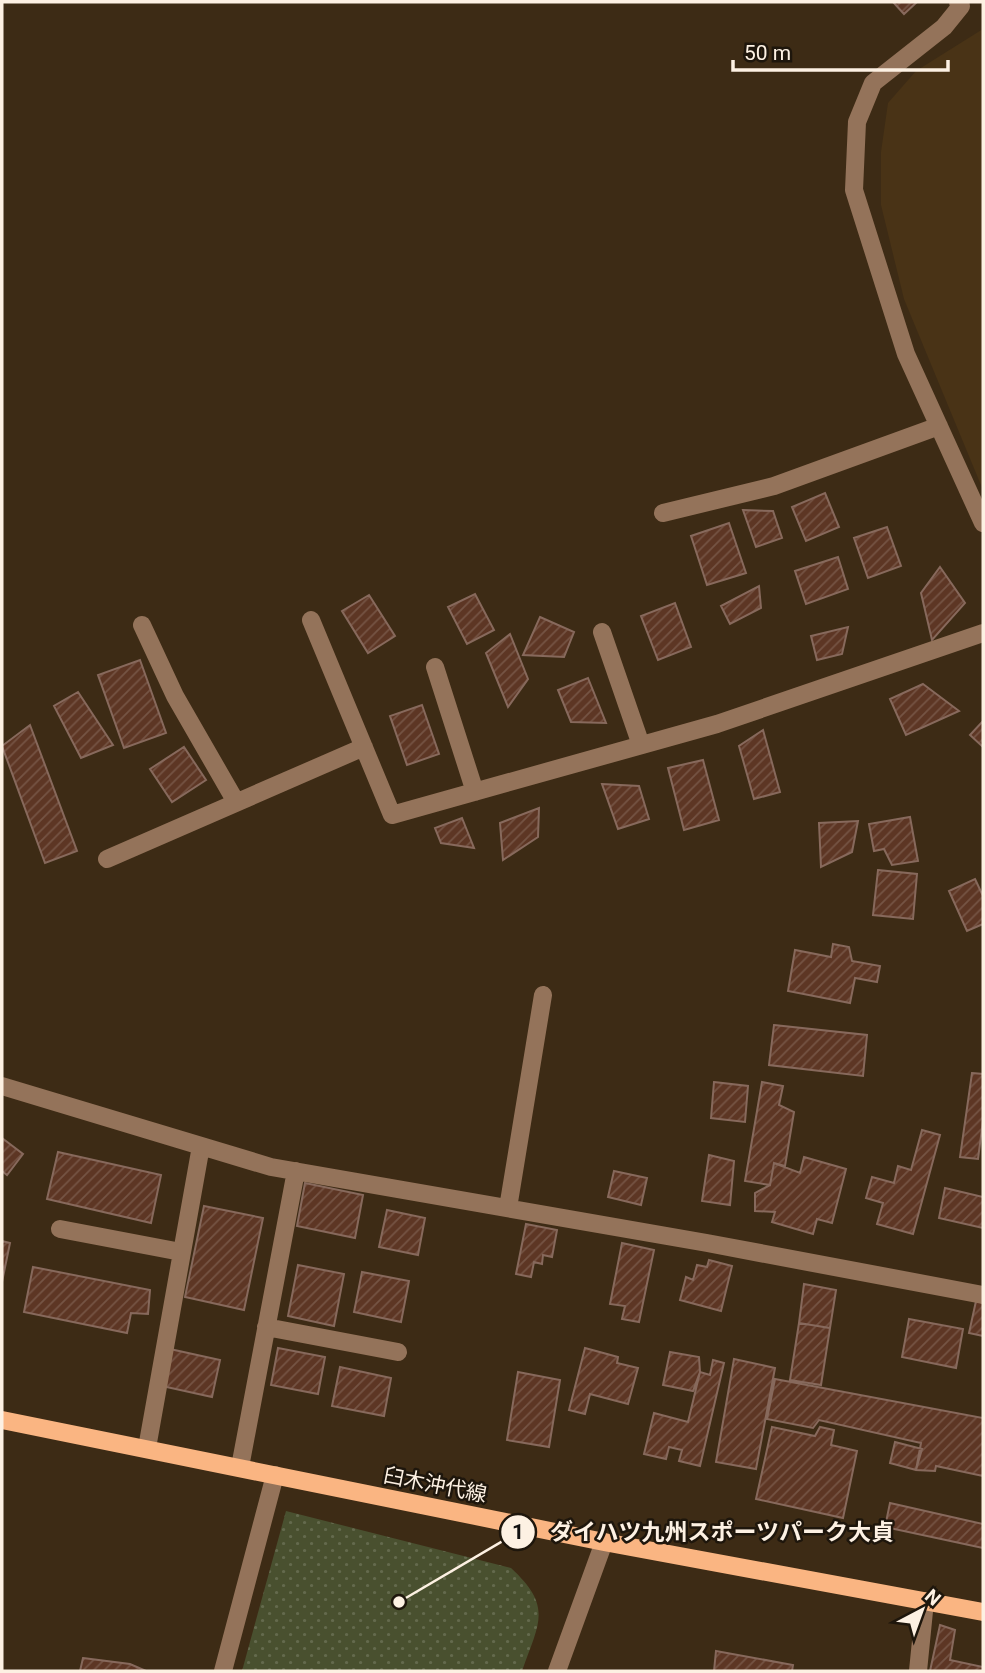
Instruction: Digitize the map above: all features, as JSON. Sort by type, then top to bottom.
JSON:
[{"type":"main road","name":"臼木沖代線","points":[[2,1420],[604,1542],[983,1612]]},
{"type":"street","points":[[958,2],[961,6],[944,27],[873,83],[857,122],[854,190],[906,354],[983,523]]},
{"type":"street","points":[[663,513],[774,486],[939,426]]},
{"type":"street","points":[[311,620],[392,815],[717,724],[983,633]]},
{"type":"street","points":[[142,625],[175,696],[236,802]]},
{"type":"street","points":[[602,632],[641,745]]},
{"type":"street","points":[[435,667],[475,792]]},
{"type":"street","points":[[107,859],[364,747]]},
{"type":"street","points":[[508,1208],[543,995]]},
{"type":"street","points":[[2,1086],[201,1146],[296,1171],[983,1295]]},
{"type":"street","points":[[147,1448],[201,1146]]},
{"type":"street","points":[[240,1468],[296,1171]]},
{"type":"street","points":[[60,1229],[181,1252]]},
{"type":"street","points":[[266,1327],[398,1352]]},
{"type":"street","points":[[223,1671],[275,1475]]},
{"type":"street","points":[[557,1671],[604,1542]]},
{"type":"street","points":[[918,1671],[925,1601]]},
{"type":"shaded area","points":[[983,29],[983,490],[904,299],[881,205],[881,152],[888,103],[916,71]]},
{"type":"green space","points":[[286,1511],[511,1568],[533,1594],[539,1616],[522,1671],[242,1671]]},
{"type":"building","points":[[893,2],[917,2],[904,14]]},
{"type":"building","points":[[825,493],[839,527],[806,541],[792,507]]},
{"type":"building","points":[[743,510],[773,511],[782,538],[756,547]]},
{"type":"building","points":[[729,523],[746,573],[707,585],[691,536]]},
{"type":"building","points":[[887,527],[901,566],[868,578],[854,538]]},
{"type":"building","points":[[838,557],[848,589],[806,604],[795,571]]},
{"type":"building","points":[[940,567],[965,603],[932,640],[921,593]]},
{"type":"building","points":[[759,586],[761,608],[730,624],[721,606]]},
{"type":"building","points":[[475,594],[494,630],[467,644],[448,607]]},
{"type":"building","points":[[369,595],[395,636],[368,653],[342,611]]},
{"type":"building","points":[[675,603],[691,647],[658,660],[641,616]]},
{"type":"building","points":[[540,617],[574,632],[564,657],[523,655]]},
{"type":"building","points":[[848,627],[842,654],[817,660],[811,636]]},
{"type":"building","points":[[510,634],[528,679],[508,707],[486,653]]},
{"type":"building","points":[[140,660],[166,733],[124,748],[98,675]]},
{"type":"building","points":[[588,678],[606,723],[571,722],[558,690]]},
{"type":"building","points":[[923,684],[959,711],[906,735],[890,699]]},
{"type":"building","points":[[78,692],[113,745],[81,758],[54,706]]},
{"type":"building","points":[[422,705],[439,754],[407,765],[390,716]]},
{"type":"building","points":[[983,721],[983,747],[970,735]]},
{"type":"building","points":[[30,725],[77,851],[45,863],[2,746]]},
{"type":"building","points":[[763,730],[780,792],[754,799],[739,746]]},
{"type":"building","points":[[184,747],[206,780],[172,802],[150,769]]},
{"type":"building","points":[[703,760],[719,820],[684,830],[668,768]]},
{"type":"building","points":[[602,784],[639,786],[649,819],[618,829]]},
{"type":"building","points":[[539,808],[538,837],[503,860],[500,823]]},
{"type":"building","points":[[910,817],[918,861],[892,865],[884,849],[874,851],[869,824]]},
{"type":"building","points":[[462,818],[474,848],[441,843],[435,828]]},
{"type":"building","points":[[858,821],[852,852],[821,867],[819,823]]},
{"type":"building","points":[[878,870],[917,874],[913,919],[873,915]]},
{"type":"building","points":[[975,879],[983,896],[983,924],[967,931],[949,891]]},
{"type":"building","points":[[833,944],[849,947],[852,961],[880,966],[877,982],[855,978],[850,1003],[788,991],[795,950],[831,957]]},
{"type":"building","points":[[774,1025],[867,1035],[863,1076],[769,1065]]},
{"type":"building","points":[[972,1073],[983,1074],[983,1121],[978,1159],[960,1157]]},
{"type":"building","points":[[714,1082],[748,1086],[745,1122],[711,1118]]},
{"type":"building","points":[[762,1082],[783,1086],[779,1105],[794,1112],[785,1166],[774,1163],[770,1185],[745,1181]]},
{"type":"building","points":[[922,1130],[940,1135],[913,1234],[877,1224],[883,1203],[866,1198],[872,1177],[894,1183],[898,1166],[911,1170]]},
{"type":"building","points":[[2,1138],[23,1154],[7,1175],[2,1171]]},
{"type":"building","points":[[58,1152],[161,1175],[151,1223],[47,1199]]},
{"type":"building","points":[[709,1155],[734,1161],[730,1205],[702,1201]]},
{"type":"building","points":[[804,1157],[846,1169],[832,1223],[817,1219],[813,1234],[772,1222],[775,1212],[755,1211],[755,1193],[770,1185],[774,1163],[800,1173]]},
{"type":"building","points":[[614,1171],[647,1178],[641,1205],[608,1197]]},
{"type":"building","points":[[305,1183],[363,1195],[355,1238],[297,1226]]},
{"type":"building","points":[[945,1188],[983,1197],[983,1228],[939,1218]]},
{"type":"building","points":[[204,1206],[263,1218],[244,1310],[185,1297]]},
{"type":"building","points":[[387,1210],[425,1218],[418,1255],[379,1247]]},
{"type":"building","points":[[526,1224],[557,1230],[552,1257],[543,1255],[542,1264],[534,1262],[531,1277],[516,1274]]},
{"type":"building","points":[[2,1241],[10,1243],[2,1282]]},
{"type":"building","points":[[622,1243],[654,1250],[639,1322],[622,1319],[625,1306],[610,1304]]},
{"type":"building","points":[[709,1260],[732,1266],[721,1311],[680,1300],[686,1277],[693,1280],[697,1265],[707,1267]]},
{"type":"building","points":[[298,1265],[344,1274],[334,1326],[288,1316]]},
{"type":"building","points":[[33,1267],[150,1290],[148,1314],[131,1313],[127,1333],[24,1312]]},
{"type":"building","points":[[362,1272],[409,1281],[401,1322],[354,1312]]},
{"type":"building","points":[[804,1284],[836,1290],[830,1328],[799,1323]]},
{"type":"building","points":[[976,1301],[983,1303],[983,1336],[969,1333]]},
{"type":"building","points":[[909,1319],[963,1329],[956,1368],[902,1357]]},
{"type":"building","points":[[799,1323],[830,1328],[821,1385],[790,1380]]},
{"type":"building","points":[[278,1348],[325,1357],[318,1394],[271,1385]]},
{"type":"building","points":[[585,1348],[618,1357],[617,1363],[638,1368],[628,1404],[590,1394],[585,1414],[569,1410]]},
{"type":"building","points":[[170,1349],[220,1360],[212,1397],[162,1386]]},
{"type":"building","points":[[670,1352],[699,1357],[700,1372],[693,1391],[663,1385]]},
{"type":"building","points":[[734,1359],[775,1368],[756,1469],[716,1462]]},
{"type":"building","points":[[713,1360],[724,1363],[700,1466],[679,1461],[682,1450],[669,1447],[666,1459],[644,1454],[654,1413],[688,1422],[700,1372],[710,1375]]},
{"type":"building","points":[[340,1367],[391,1378],[384,1416],[332,1406]]},
{"type":"building","points":[[518,1372],[560,1380],[549,1447],[507,1440]]},
{"type":"building","points":[[775,1379],[983,1418],[983,1476],[936,1466],[935,1471],[916,1470],[921,1443],[819,1420],[813,1428],[767,1419]]},
{"type":"building","points":[[772,1427],[815,1436],[820,1427],[834,1430],[831,1445],[857,1451],[843,1518],[756,1499]]},
{"type":"building","points":[[895,1442],[922,1449],[916,1470],[890,1463]]},
{"type":"building","points":[[890,1503],[983,1524],[983,1548],[885,1527]]},
{"type":"building","points":[[940,1625],[955,1630],[950,1660],[983,1667],[983,1671],[930,1671]]},
{"type":"building","points":[[716,1651],[793,1665],[792,1671],[714,1671]]},
{"type":"building","points":[[83,1658],[130,1664],[146,1671],[80,1671]]},
{"type":"place","name":"ダイハツ九州スポーツパーク大貞","points":[[399,1602]]}]
